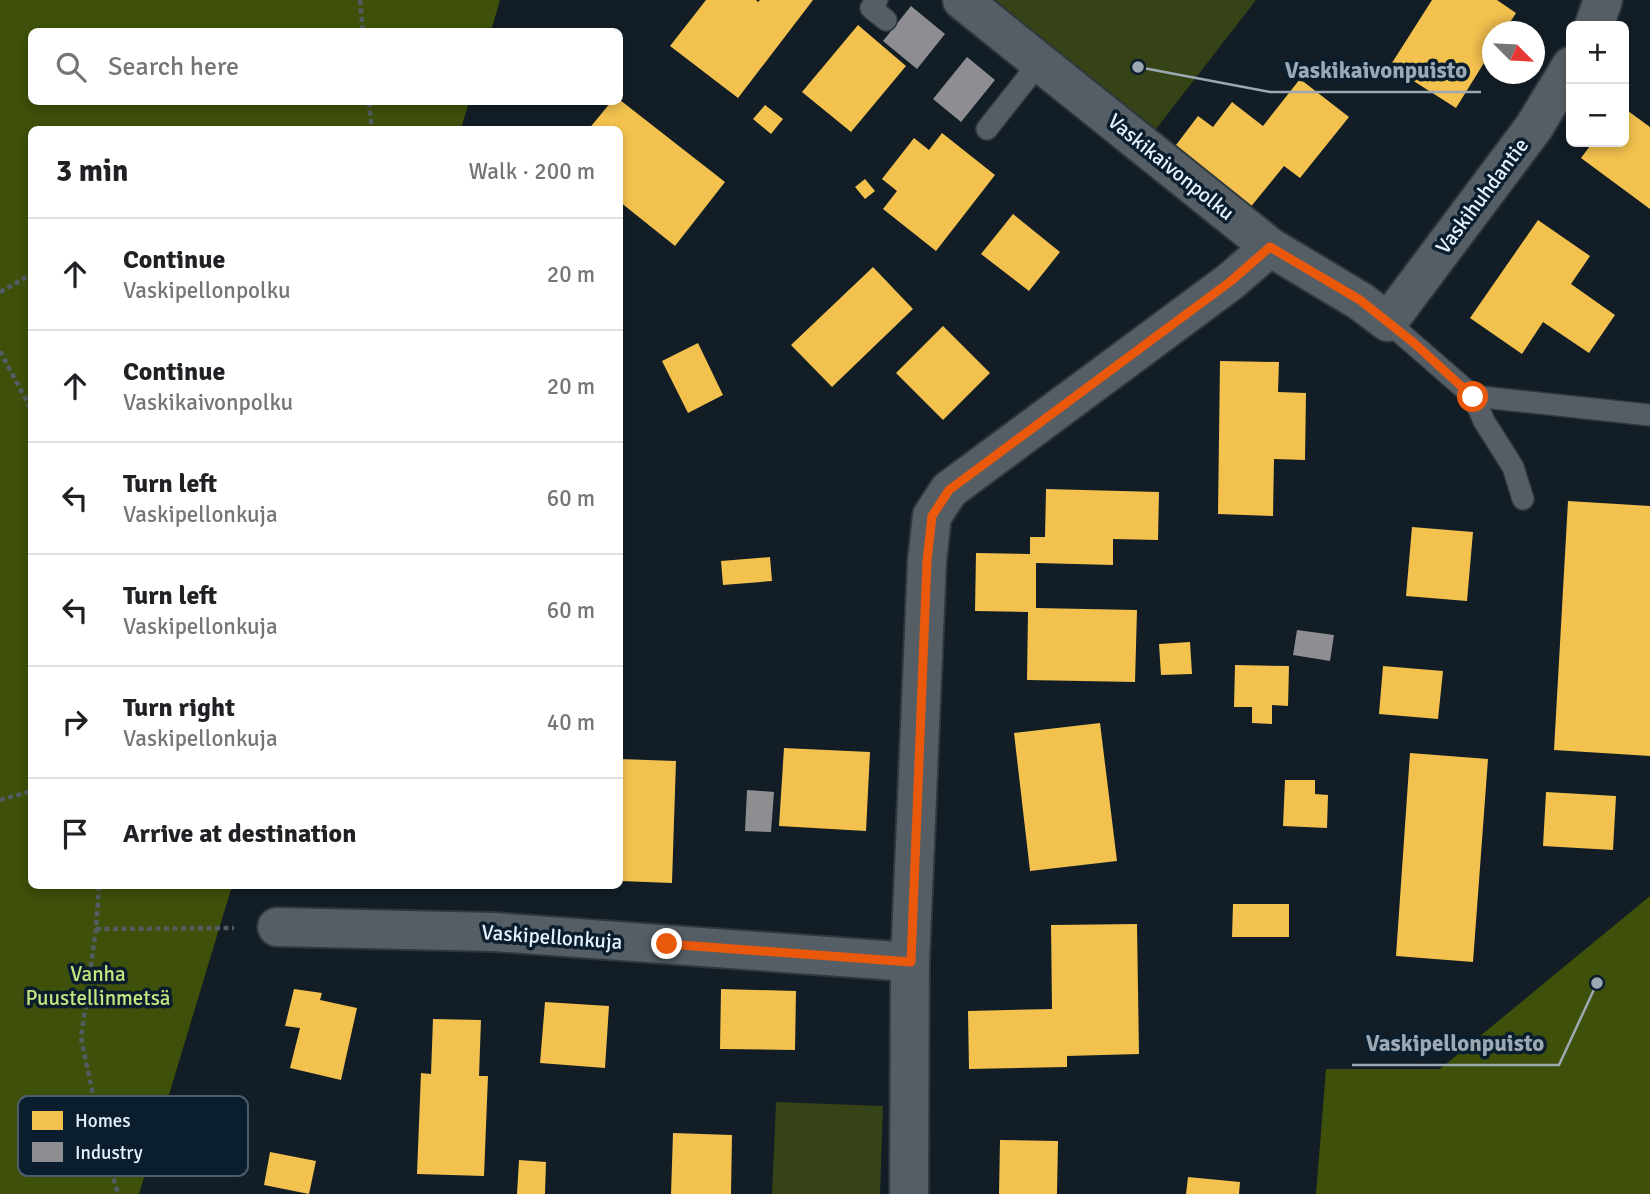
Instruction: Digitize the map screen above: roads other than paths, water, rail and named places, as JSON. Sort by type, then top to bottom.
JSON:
[{"type":"street","name":"Vaskikaivonpolku","points":[[962,0],[1270,247],[1360,300],[1388,322]]},
{"type":"street","points":[[1596,21],[1603,0]]},
{"type":"street","name":"Vaskihuhdantie","points":[[1388,322],[1534,127],[1566,74]]},
{"type":"street","points":[[909,1194],[911,962],[927,561],[932,516],[949,490],[1231,281],[1270,247]]},
{"type":"street","name":"Vaskipellonkuja","points":[[277,927],[494,932],[911,962]]},
{"type":"lane","points":[[877,0],[871,8],[886,20]]},
{"type":"lane","points":[[987,129],[1040,63]]},
{"type":"lane","points":[[1388,322],[1473,397],[1484,421],[1513,467],[1523,499]]},
{"type":"lane","points":[[1473,397],[1650,415]]},
{"type":"place","name":"Vaskikaivonpuisto","points":[[1138,67]]},
{"type":"place","name":"Vaskipellonpuisto","points":[[1597,983]]},
{"type":"park label","name":"Vanha Puustellinmetsä","points":[[98,986]]}]
